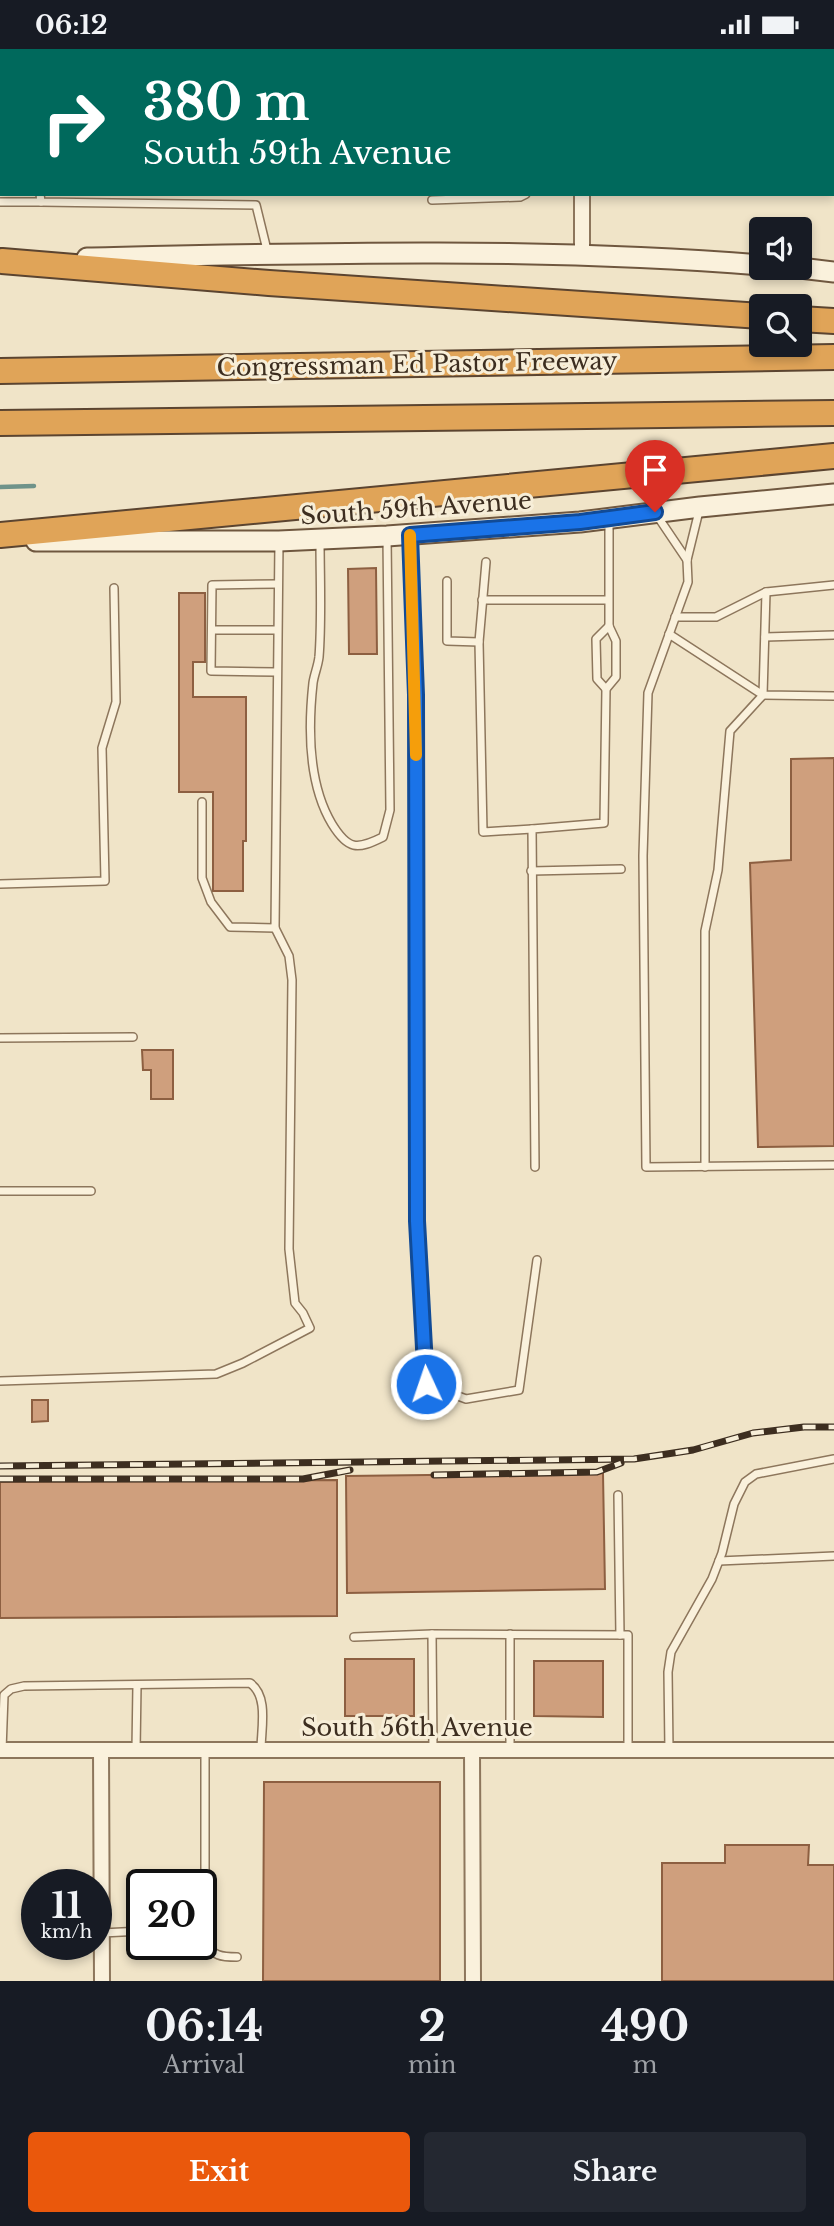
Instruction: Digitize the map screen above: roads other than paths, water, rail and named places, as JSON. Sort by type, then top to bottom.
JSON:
[{"type":"highway","points":[[2,261],[269,283],[749,315]]},
{"type":"highway","points":[[812,320],[834,321]]},
{"type":"highway","name":"Congressman Ed Pastor Freeway","points":[[0,371],[834,357]]},
{"type":"highway","points":[[0,423],[834,413]]},
{"type":"highway","points":[[0,538],[834,456]]},
{"type":"main road","points":[[2,261],[485,253],[582,254],[749,264]]},
{"type":"main road","points":[[812,269],[834,272]]},
{"type":"main road","name":"South 59th Avenue","points":[[0,538],[95,542],[320,540],[609,518],[834,494]]},
{"type":"street","points":[[582,196],[582,254]]},
{"type":"street","name":"South 56th Avenue","points":[[1,1750],[834,1750]]},
{"type":"street","points":[[101,1750],[102,1869]]},
{"type":"street","points":[[472,1750],[473,1981]]},
{"type":"street","points":[[102,1960],[102,1981]]},
{"type":"lane","points":[[254,196],[269,255]]},
{"type":"lane","points":[[432,200],[522,196]]},
{"type":"lane","points":[[0,202],[41,198],[256,205]]},
{"type":"lane","points":[[701,507],[687,560],[688,582],[648,693],[643,856],[646,1167],[834,1165]]},
{"type":"lane","points":[[655,512],[687,560]]},
{"type":"lane","points":[[486,562],[479,642],[483,832],[604,824],[606,689],[616,677],[616,642],[609,626],[609,518]]},
{"type":"lane","points":[[410,535],[416,695],[417,1221],[426,1384],[467,1399],[519,1390],[537,1260]]},
{"type":"lane","points":[[320,540],[318,659],[313,681],[312,709],[313,773],[320,802],[340,837],[352,846],[365,846],[383,837],[390,810],[387,536]]},
{"type":"lane","points":[[0,1381],[216,1374],[310,1328],[295,1303],[289,1249],[292,980],[289,956],[275,928],[279,541]]},
{"type":"lane","points":[[447,581],[447,641],[479,642]]},
{"type":"lane","points":[[276,672],[211,671],[212,585],[278,584]]},
{"type":"lane","points":[[675,617],[716,617],[766,592],[834,585]]},
{"type":"lane","points":[[0,884],[104,881],[102,748],[116,702],[114,588]]},
{"type":"lane","points":[[705,1167],[705,931],[718,870],[730,731],[762,695],[766,592]]},
{"type":"lane","points":[[482,600],[608,600]]},
{"type":"lane","points":[[606,689],[597,679],[596,639],[609,626]]},
{"type":"lane","points":[[212,630],[277,629]]},
{"type":"lane","points":[[669,634],[762,695],[834,696]]},
{"type":"lane","points":[[765,637],[834,635]]},
{"type":"lane","points":[[202,802],[202,878],[211,902],[230,927],[275,928]]},
{"type":"lane","points":[[532,829],[535,1167]]},
{"type":"lane","points":[[531,871],[621,869]]},
{"type":"lane","points":[[0,1038],[133,1037]]},
{"type":"lane","points":[[0,1191],[91,1191]]},
{"type":"lane","points":[[669,1750],[667,1672],[671,1651],[712,1579],[734,1504],[744,1482],[756,1474],[834,1458]]},
{"type":"lane","points":[[618,1495],[620,1635]]},
{"type":"lane","points":[[719,1561],[834,1556]]},
{"type":"lane","points":[[432,1634],[433,1750]]},
{"type":"lane","points":[[510,1634],[510,1750]]},
{"type":"lane","points":[[354,1636],[628,1635],[628,1750]]},
{"type":"lane","points":[[1,1750],[5,1695],[11,1689],[24,1686],[250,1683],[257,1688],[261,1696],[261,1750]]},
{"type":"lane","points":[[136,1750],[137,1685]]},
{"type":"lane","points":[[204,1869],[205,1750]]},
{"type":"lane","points":[[217,1956],[237,1957]]},
{"type":"waterway","points":[[0,487],[34,486]]},
{"type":"railway","points":[[0,1466],[634,1459],[693,1450],[753,1433],[804,1427],[834,1427]]},
{"type":"railway","points":[[434,1475],[597,1472],[621,1463]]},
{"type":"railway","points":[[0,1479],[303,1479],[350,1470]]}]
